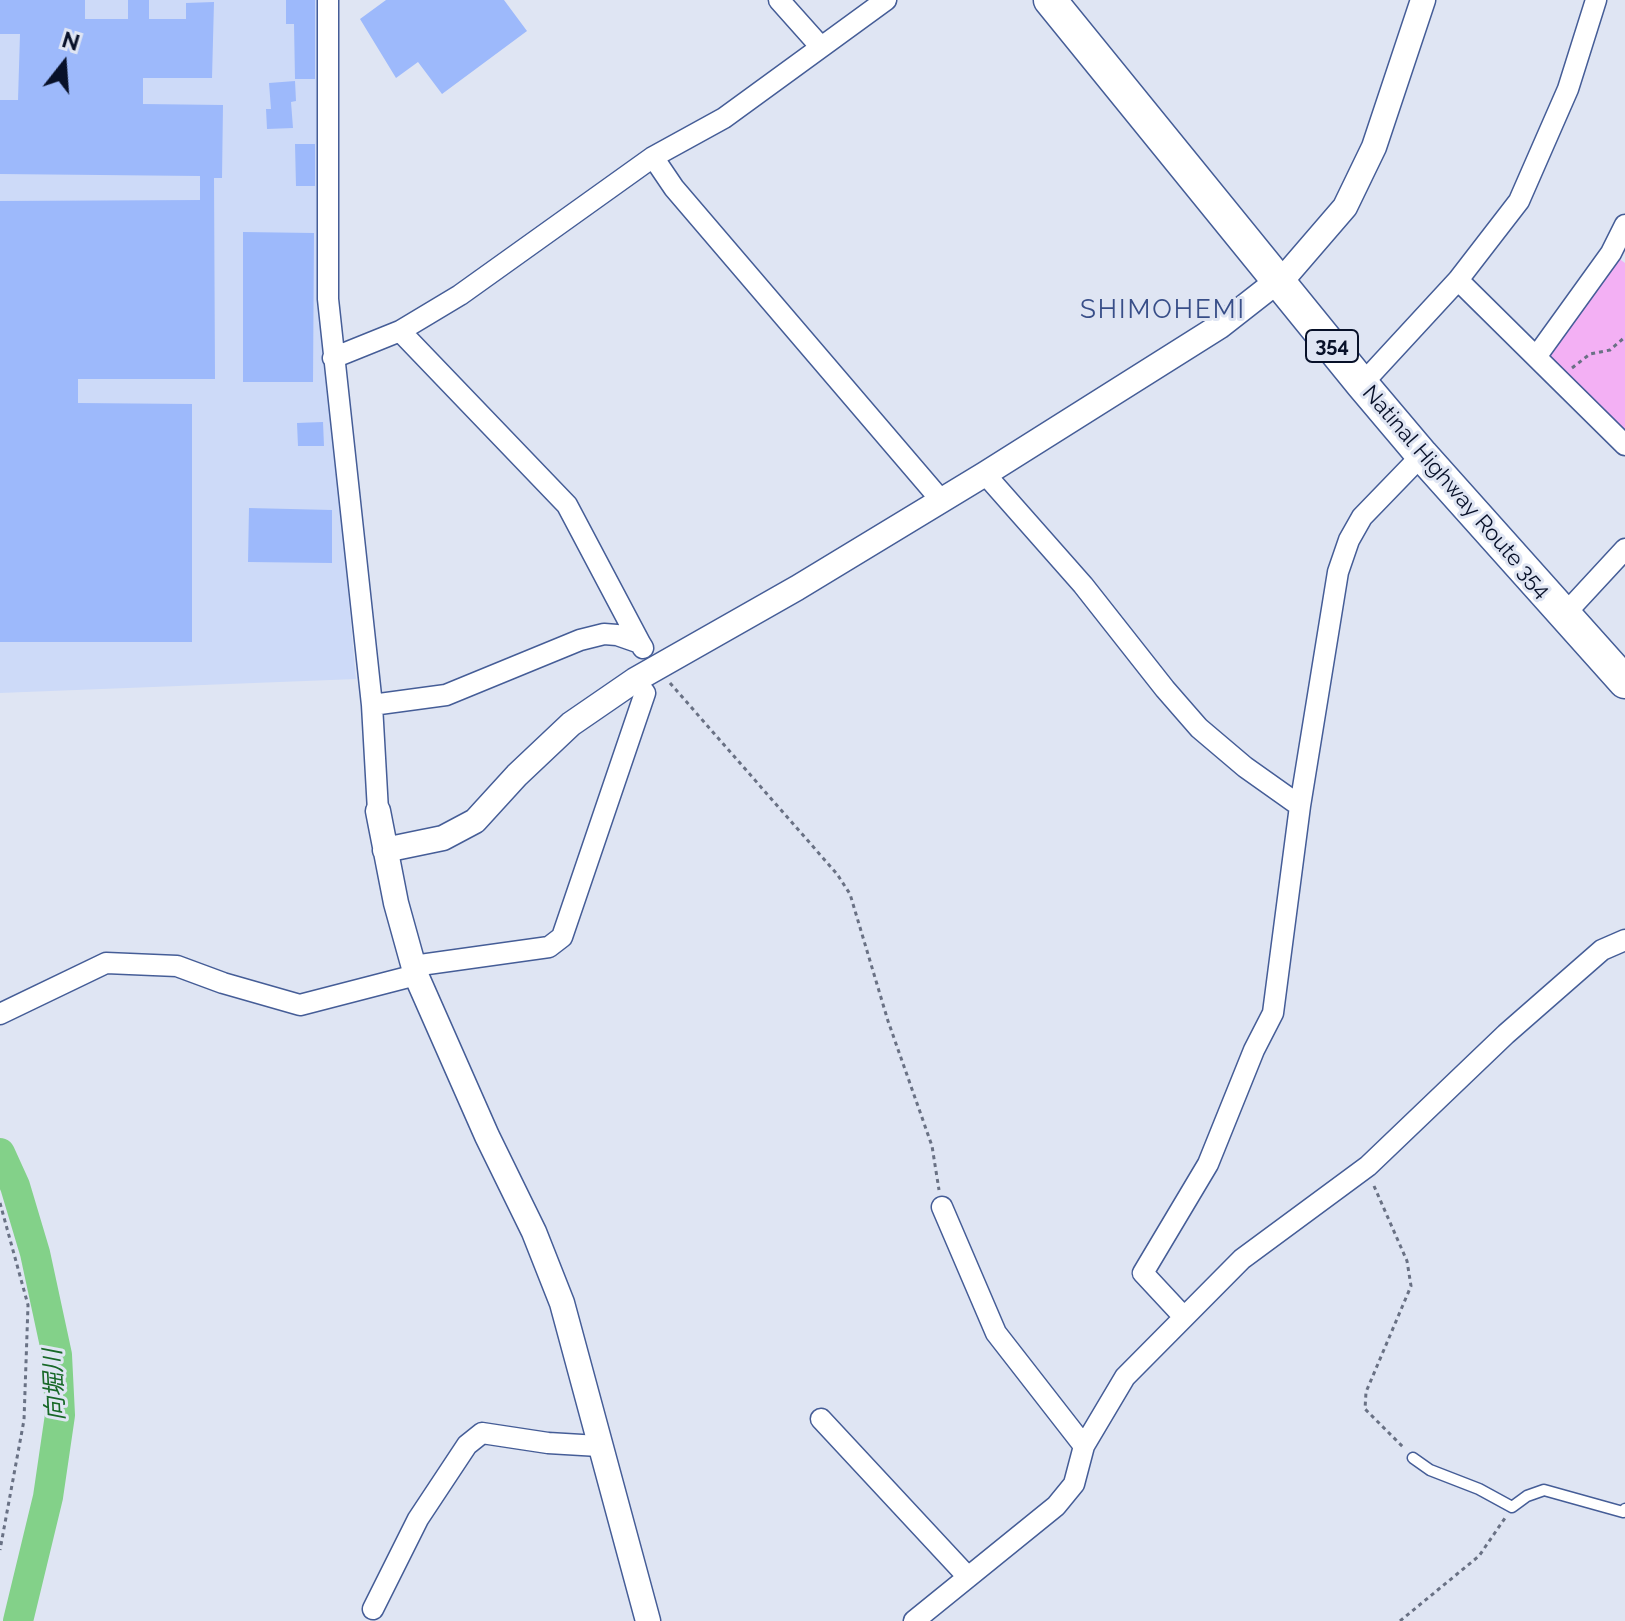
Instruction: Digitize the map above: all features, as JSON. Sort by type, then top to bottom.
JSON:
[{"type":"highway","name":"Natinal Highway Route 354","points":[[1050,0],[1362,384],[1625,682]]},
{"type":"street","points":[[328,0],[328,299],[372,705],[378,811],[385,850],[414,970],[549,1267],[562,1303],[648,1621]]},
{"type":"street","points":[[779,0],[820,46]]},
{"type":"street","points":[[333,358],[400,331],[460,295],[653,157],[724,118],[886,0]]},
{"type":"street","points":[[385,850],[443,838],[475,821],[517,775],[571,724],[635,680],[797,588],[985,474],[1220,326],[1289,272],[1345,207],[1374,147],[1423,0]]},
{"type":"street","points":[[1362,384],[1458,280],[1519,201],[1568,89],[1596,0]]},
{"type":"street","points":[[653,157],[674,188],[940,499]]},
{"type":"street","points":[[1536,357],[1618,258],[1625,225]]},
{"type":"street","points":[[1458,280],[1625,445]]},
{"type":"street","points":[[400,331],[567,505],[640,643],[657,668]]},
{"type":"street","points":[[1183,1316],[1143,1273],[1208,1164],[1254,1050],[1273,1013],[1300,806],[1338,572],[1349,540],[1362,517],[1422,455]]},
{"type":"street","points":[[985,474],[1083,585],[1199,728],[1245,767],[1300,806]]},
{"type":"street","points":[[1564,615],[1625,549]]},
{"type":"street","points":[[372,705],[446,695],[580,640],[604,634],[640,643]]},
{"type":"street","points":[[4,1013],[106,963],[177,966],[300,1005],[414,970],[549,947],[562,937],[645,693],[635,680]]},
{"type":"street","points":[[914,1621],[1056,1506],[1074,1484],[1084,1446],[1125,1377],[1242,1259],[1368,1166],[1506,1034],[1602,950],[1625,940]]},
{"type":"street","points":[[942,1207],[996,1333],[1084,1446]]},
{"type":"street","points":[[821,1419],[968,1577]]},
{"type":"street","points":[[373,1609],[418,1519],[467,1445],[482,1433],[548,1443],[599,1446]]},
{"type":"lane","points":[[1413,1458],[1430,1470],[1479,1489],[1512,1507],[1527,1496],[1544,1490],[1623,1512],[1625,1509]]},
{"type":"path","points":[[1561,382],[1581,360],[1596,351],[1610,350],[1624,340]]},
{"type":"path","points":[[657,668],[817,851],[850,894],[888,1021],[932,1146],[942,1207]]},
{"type":"path","points":[[1368,1166],[1407,1261],[1411,1286],[1366,1392],[1365,1409],[1413,1458]]},
{"type":"path","points":[[0,1203],[28,1305],[24,1420],[0,1550]]},
{"type":"path","points":[[1400,1621],[1479,1556],[1512,1507]]},
{"type":"shaded area","points":[[0,0],[322,0],[321,296],[356,679],[0,693]]},
{"type":"shaded area","points":[[1611,253],[1625,263],[1625,445],[1536,357]]},
{"type":"building","points":[[0,0],[85,0],[85,19],[128,19],[128,0],[149,0],[149,19],[186,19],[186,3],[214,2],[212,78],[143,78],[143,104],[223,105],[222,178],[214,178],[215,379],[78,379],[78,403],[192,404],[192,642],[0,642],[0,201],[200,200],[200,176],[0,174],[0,100],[18,100],[20,34],[0,34]]},
{"type":"building","points":[[286,0],[315,0],[315,79],[295,79],[294,24],[286,24]]},
{"type":"building","points":[[386,0],[504,0],[527,31],[442,94],[418,62],[396,78],[360,19]]},
{"type":"building","points":[[295,81],[296,101],[291,102],[293,128],[267,129],[266,109],[271,109],[269,83]]},
{"type":"building","points":[[295,144],[315,144],[315,186],[296,186]]},
{"type":"building","points":[[243,232],[314,233],[313,382],[243,382]]},
{"type":"building","points":[[323,422],[324,446],[298,446],[297,423]]},
{"type":"building","points":[[249,508],[332,510],[332,563],[248,562]]},
{"type":"waterway","name":"向堀川","points":[[0,1153],[15,1186],[35,1253],[57,1355],[60,1415],[48,1497],[18,1621]]},
{"type":"district","name":"SHIMOHEMI","points":[[1163,310]]}]
